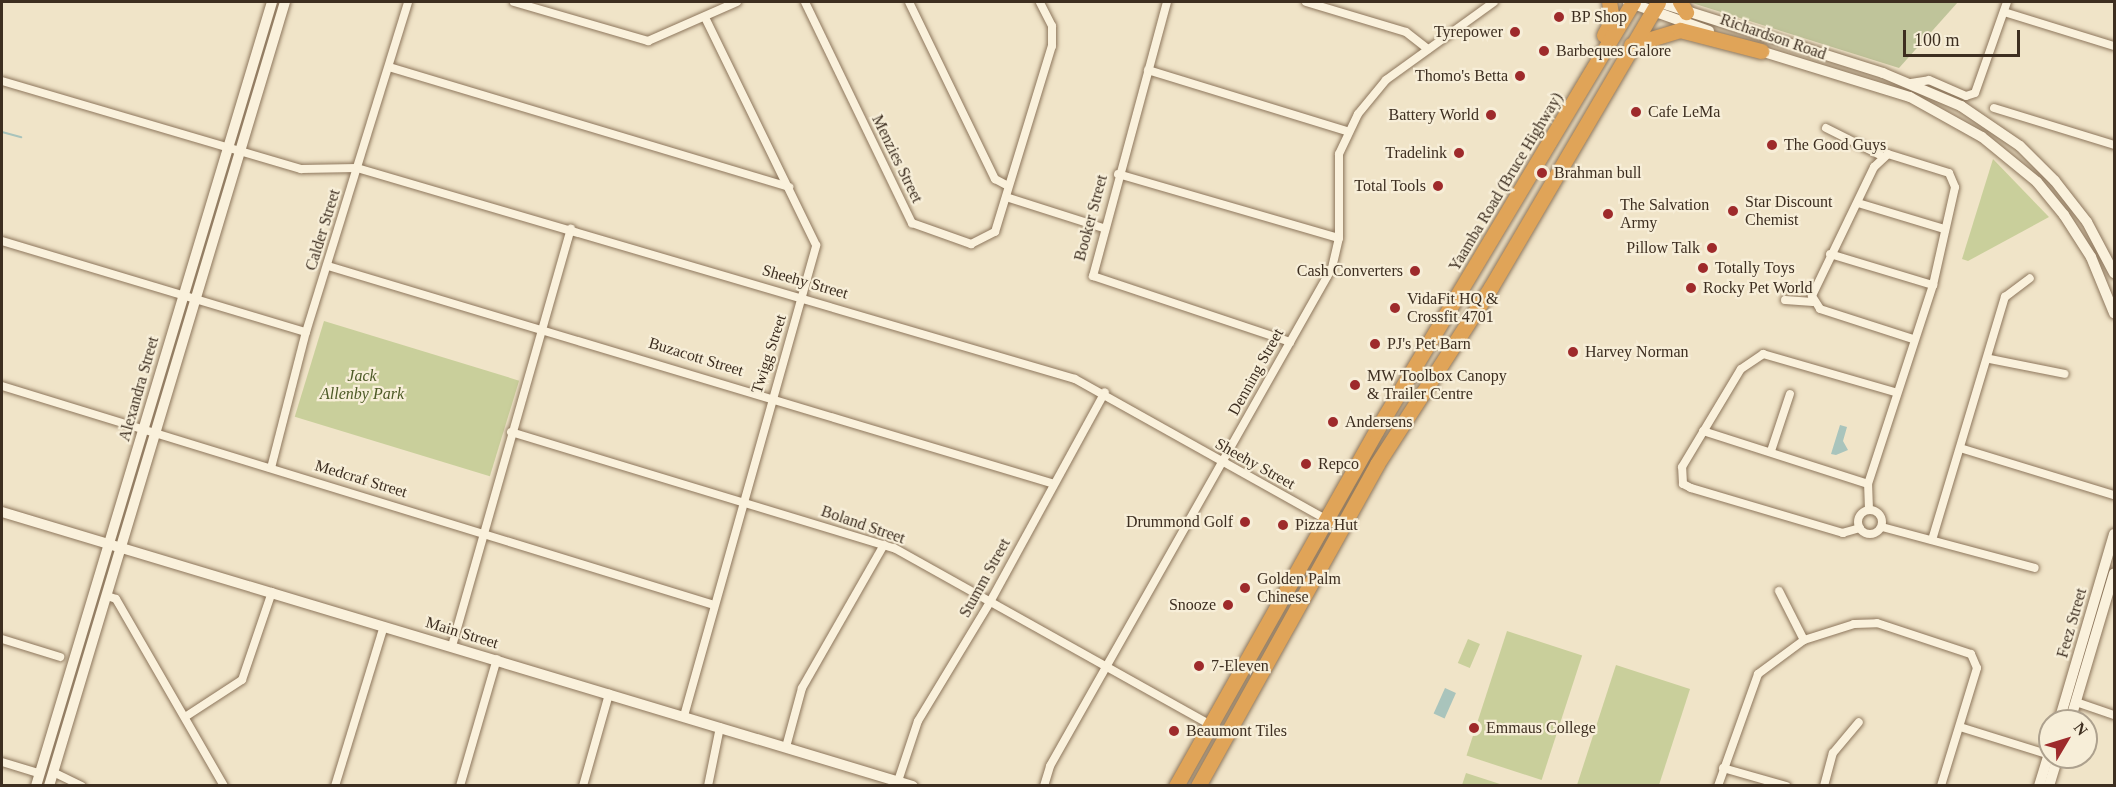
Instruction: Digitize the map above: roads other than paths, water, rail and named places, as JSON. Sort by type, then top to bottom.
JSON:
[{"type":"highway","points":[[1577,96],[1582,75],[1612,20],[1609,2]]},
{"type":"highway","name":"Yaamba Road (Bruce Highway)","points":[[1176,786],[1326,520],[1631,2]]},
{"type":"highway","points":[[1198,786],[1342,528],[1534,217],[1656,4]]},
{"type":"highway","points":[[1631,45],[1680,30],[1761,51]]},
{"type":"main road","name":"Alexandra Street","points":[[36,786],[272,2]]},
{"type":"main road","name":"Alexandra Street","points":[[49,786],[285,2]]},
{"type":"main road","name":"Richardson Road","points":[[1631,2],[1683,7],[1911,83],[1961,106],[2020,146],[2071,200],[2115,273]]},
{"type":"main road","name":"Richardson Road","points":[[1656,4],[1761,51],[1910,97],[1982,137],[2037,182],[2076,231],[2115,314]]},
{"type":"main road","name":"Main Street","points":[[2,512],[913,786]]},
{"type":"main road","name":"Feez Street","points":[[2063,709],[2115,534]]},
{"type":"main road","name":"Feez Street","points":[[2074,709],[2115,573]]},
{"type":"main road","points":[[2039,786],[2046,769]]},
{"type":"main road","points":[[2049,786],[2051,769]]},
{"type":"main road","points":[[39,773],[53,772]]},
{"type":"street","name":"Calder Street","points":[[271,468],[306,332],[408,2]]},
{"type":"street","points":[[514,2],[648,41],[737,2]]},
{"type":"street","name":"Menzies Street","points":[[805,2],[912,223],[979,243],[995,232],[1052,46],[1052,26],[1040,2]]},
{"type":"street","points":[[909,2],[995,179],[1008,186]]},
{"type":"street","name":"Booker Street","points":[[1167,2],[1091,272],[1100,283],[1290,342]]},
{"type":"street","points":[[1306,2],[1407,32],[1428,49]]},
{"type":"street","name":"Denning Street","points":[[1044,786],[1050,766],[1108,668],[1332,268],[1339,238],[1339,154],[1348,132],[1386,80],[1494,2]]},
{"type":"street","points":[[1911,83],[1929,80],[1966,96],[1975,93],[2007,2]]},
{"type":"street","points":[[2004,12],[2115,46]]},
{"type":"street","name":"Twigg Street","points":[[684,716],[711,604],[771,394],[803,296],[816,245],[705,17]]},
{"type":"street","points":[[389,67],[789,187]]},
{"type":"street","points":[[1148,70],[1348,132]]},
{"type":"street","name":"Sheehy Street","points":[[2,83],[301,169],[357,168],[803,296],[1105,392],[1222,463],[1342,528]]},
{"type":"street","points":[[1994,108],[2115,145]]},
{"type":"street","points":[[1826,128],[1882,156],[1949,173],[1954,188],[1941,228],[1933,285],[1895,392],[1883,453],[1868,484],[1869,510]]},
{"type":"street","points":[[1813,302],[1830,254],[1882,156]]},
{"type":"street","points":[[1119,174],[1339,238]]},
{"type":"street","points":[[1006,197],[1103,228]]},
{"type":"street","points":[[1858,203],[1941,228]]},
{"type":"street","points":[[452,646],[571,230]]},
{"type":"street","points":[[2,241],[306,332]]},
{"type":"street","points":[[1830,254],[1933,285]]},
{"type":"street","name":"Buzacott Street","points":[[328,266],[771,394],[1054,483]]},
{"type":"street","points":[[1932,540],[1990,359],[2005,297],[2030,278]]},
{"type":"street","points":[[1785,300],[1813,302],[1820,309],[1913,339]]},
{"type":"street","points":[[1882,526],[1873,534],[1860,528],[1842,533],[1683,484],[1682,467],[1741,369],[1763,354],[1895,392]]},
{"type":"street","points":[[1990,359],[2065,374]]},
{"type":"street","name":"Medcraf Street","points":[[2,386],[483,532],[711,604]]},
{"type":"street","name":"Stumm Street","points":[[898,781],[918,721],[990,602],[1105,392]]},
{"type":"street","points":[[1772,452],[1790,394]]},
{"type":"street","points":[[1703,431],[1868,484]]},
{"type":"street","name":"Boland Street","points":[[512,432],[884,545],[1211,725]]},
{"type":"street","points":[[1960,448],[2115,495]]},
{"type":"street","points":[[1860,528],[1859,516],[1869,510]]},
{"type":"street","points":[[1869,510],[1880,515],[1882,526]]},
{"type":"street","points":[[1882,526],[2035,567]]},
{"type":"street","points":[[786,747],[802,688],[884,545]]},
{"type":"street","points":[[1779,591],[1804,640]]},
{"type":"street","points":[[185,717],[242,680],[272,592]]},
{"type":"street","points":[[106,596],[116,599],[224,786]]},
{"type":"street","points":[[1718,786],[1758,674],[1804,640],[1854,624],[1877,623],[1971,654],[1977,668],[1941,786]]},
{"type":"street","points":[[335,786],[384,626]]},
{"type":"street","points":[[2,639],[60,657]]},
{"type":"street","points":[[460,786],[496,659]]},
{"type":"street","points":[[583,786],[609,694]]},
{"type":"street","points":[[2076,702],[2115,715]]},
{"type":"street","points":[[1824,786],[1833,753],[1859,723]]},
{"type":"street","points":[[708,786],[720,727]]},
{"type":"street","points":[[1960,728],[2038,750]]},
{"type":"street","points":[[2,762],[39,773]]},
{"type":"street","points":[[1724,768],[1786,786]]},
{"type":"street","points":[[53,772],[82,786]]},
{"type":"water","points":[[1840,425],[1847,427],[1843,441],[1848,450],[1836,455],[1831,454]]},
{"type":"water","points":[[1445,688],[1456,693],[1445,718],[1434,714]]},
{"type":"waterway","points":[[2,132],[21,137]]},
{"type":"place","name":"BP Shop","points":[[1559,17]]},
{"type":"place","name":"Tyrepower","points":[[1515,32]]},
{"type":"place","name":"Barbeques Galore","points":[[1544,51]]},
{"type":"place","name":"Thomo's Betta","points":[[1520,76]]},
{"type":"place","name":"Cafe LeMa","points":[[1636,112]]},
{"type":"place","name":"Battery World","points":[[1491,115]]},
{"type":"place","name":"The Good Guys","points":[[1772,145]]},
{"type":"place","name":"Tradelink","points":[[1459,153]]},
{"type":"place","name":"Brahman bull","points":[[1542,173]]},
{"type":"place","name":"Total Tools","points":[[1438,186]]},
{"type":"place","name":"Star Discount Chemist","points":[[1733,211]]},
{"type":"place","name":"The Salvation Army","points":[[1608,214]]},
{"type":"place","name":"Pillow Talk","points":[[1712,248]]},
{"type":"place","name":"Totally Toys","points":[[1703,268]]},
{"type":"place","name":"Cash Converters","points":[[1415,271]]},
{"type":"place","name":"Rocky Pet World","points":[[1691,288]]},
{"type":"place","name":"VidaFit HQ & Crossfit 4701","points":[[1395,308]]},
{"type":"place","name":"PJ's Pet Barn","points":[[1375,344]]},
{"type":"place","name":"Harvey Norman","points":[[1573,352]]},
{"type":"place","name":"MW Toolbox Canopy & Trailer Centre","points":[[1355,385]]},
{"type":"place","name":"Andersens","points":[[1333,422]]},
{"type":"place","name":"Repco","points":[[1306,464]]},
{"type":"place","name":"Drummond Golf","points":[[1245,522]]},
{"type":"place","name":"Pizza Hut","points":[[1283,525]]},
{"type":"place","name":"Golden Palm Chinese","points":[[1245,588]]},
{"type":"place","name":"Snooze","points":[[1228,605]]},
{"type":"place","name":"7-Eleven","points":[[1199,666]]},
{"type":"place","name":"Emmaus College","points":[[1474,728]]},
{"type":"place","name":"Beaumont Tiles","points":[[1174,731]]},
{"type":"park label","name":"Jack Allenby Park","points":[[362,385]]}]
